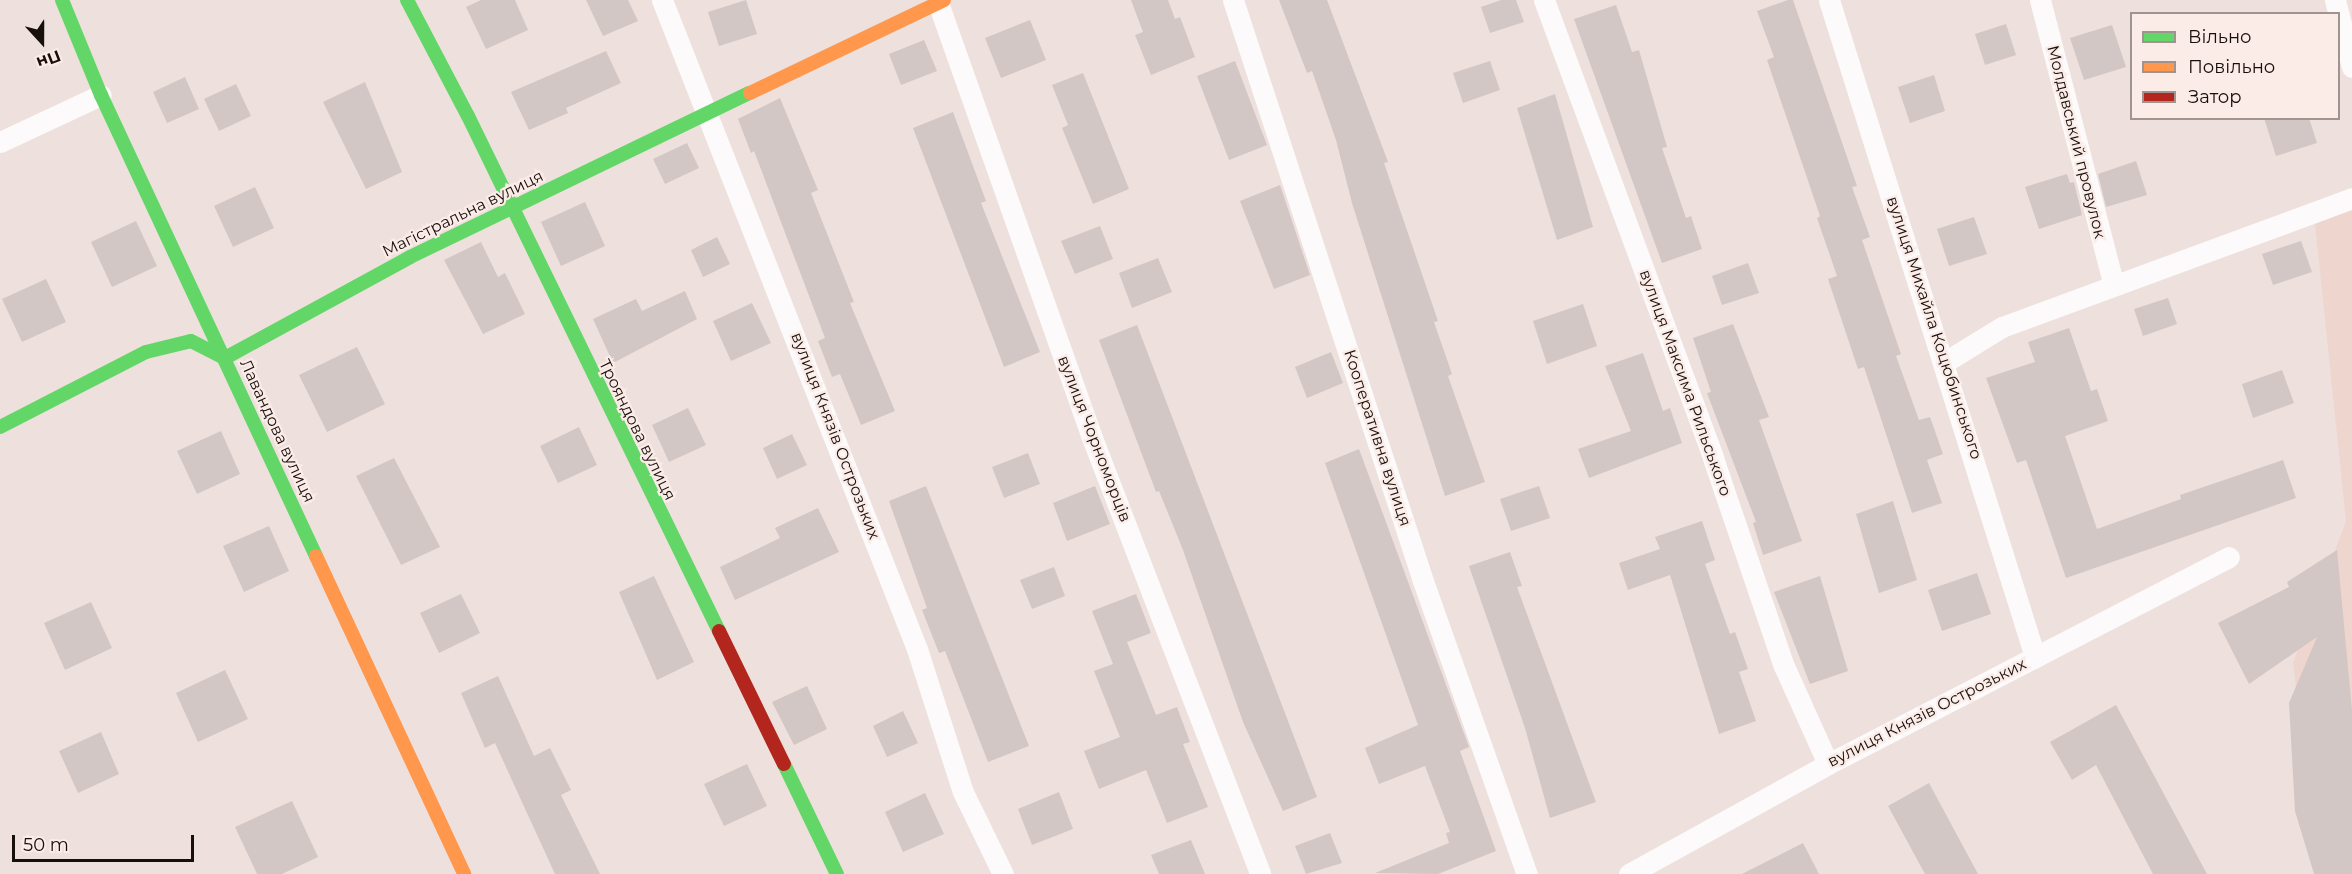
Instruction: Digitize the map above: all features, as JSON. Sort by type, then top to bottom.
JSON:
[{"type":"street","name":"Лавандова вулиця","points":[[63,0],[101,95],[464,874]]},
{"type":"street","name":"Трояндова вулиця","points":[[407,0],[837,874]]},
{"type":"street","name":"вулиця Князів Острозьких","points":[[662,0],[704,115],[756,234],[913,638],[963,792],[1003,874]]},
{"type":"street","name":"Кооперативна вулиця","points":[[1233,0],[1423,580],[1527,874]]},
{"type":"street","name":"вулиця Максима Рильського","points":[[1544,0],[1713,458],[1784,666],[1828,764]]},
{"type":"street","name":"вулиця Михайла Коцюбинського","points":[[1829,0],[1945,362],[2035,657]]},
{"type":"street","name":"Молдавський провулок","points":[[2040,0],[2113,283]]},
{"type":"street","name":"Магістральна вулиця","points":[[225,358],[410,257],[940,1]]},
{"type":"street","name":"вулиця Чорноморців","points":[[940,1],[1091,435],[1260,874]]},
{"type":"street","points":[[2340,20],[2352,67]]},
{"type":"street","points":[[0,141],[101,95]]},
{"type":"street","points":[[1945,362],[2002,327],[2113,283],[2352,198]]},
{"type":"street","points":[[0,427],[146,352],[191,341],[225,358]]},
{"type":"street","name":"вулиця Князів Острозьких","points":[[1629,874],[1828,764],[2229,557]]},
{"type":"shaded area","points":[[2352,205],[2352,874],[2319,874],[2293,663],[2346,521],[2315,224]]},
{"type":"building","points":[[481,0],[515,0],[528,30],[486,49],[466,7]]},
{"type":"building","points":[[586,0],[628,0],[638,21],[603,36]]},
{"type":"building","points":[[746,0],[757,34],[719,46],[708,12]]},
{"type":"building","points":[[1131,0],[1168,0],[1175,19],[1180,17],[1195,57],[1151,75],[1135,35],[1143,32]]},
{"type":"building","points":[[1279,0],[1327,0],[1388,162],[1384,163],[1438,321],[1434,322],[1452,374],[1448,376],[1485,482],[1445,496],[1352,203],[1336,140],[1312,71],[1307,73]]},
{"type":"building","points":[[1501,0],[1516,0],[1524,22],[1490,33],[1481,7]]},
{"type":"building","points":[[1793,0],[1857,186],[1852,187],[1870,237],[1862,240],[1901,354],[1896,356],[1919,420],[1930,417],[1943,454],[1927,460],[1942,503],[1912,513],[1864,367],[1858,369],[1828,279],[1837,276],[1817,218],[1820,216],[1767,60],[1774,57],[1757,11]]},
{"type":"building","points":[[1616,5],[1632,52],[1639,50],[1667,147],[1662,148],[1686,218],[1691,216],[1702,249],[1662,263],[1574,19]]},
{"type":"building","points":[[1030,20],[1046,60],[1001,78],[985,38]]},
{"type":"building","points":[[2006,24],[2016,55],[1985,65],[1975,34]]},
{"type":"building","points":[[2112,25],[2126,67],[2084,80],[2070,38]]},
{"type":"building","points":[[924,40],[937,71],[901,85],[889,54]]},
{"type":"building","points":[[606,51],[621,83],[566,108],[568,113],[529,130],[511,92]]},
{"type":"building","points":[[1235,61],[1267,145],[1229,160],[1197,76]]},
{"type":"building","points":[[1490,61],[1500,90],[1463,103],[1453,73]]},
{"type":"building","points":[[1083,73],[1129,189],[1093,204],[1062,128],[1068,125],[1052,85]]},
{"type":"building","points":[[1934,75],[1945,111],[1910,123],[1898,87]]},
{"type":"building","points":[[185,77],[199,109],[167,123],[153,92]]},
{"type":"building","points":[[365,82],[402,172],[366,189],[323,102]]},
{"type":"building","points":[[236,84],[251,116],[219,131],[204,99]]},
{"type":"building","points":[[1555,94],[1593,227],[1557,240],[1517,108]]},
{"type":"building","points":[[780,98],[818,190],[811,193],[854,302],[850,303],[895,411],[861,425],[840,374],[832,377],[818,341],[825,338],[754,151],[751,153],[738,119]]},
{"type":"building","points":[[953,112],[986,201],[981,203],[1040,352],[1004,367],[913,128]]},
{"type":"building","points":[[2265,120],[2310,120],[2317,143],[2276,156]]},
{"type":"building","points":[[687,143],[699,168],[665,184],[653,159]]},
{"type":"building","points":[[2136,161],[2147,195],[2106,207],[2098,174]]},
{"type":"building","points":[[2067,174],[2070,183],[2074,182],[2082,215],[2039,229],[2025,187]]},
{"type":"building","points":[[1280,185],[1310,275],[1274,289],[1240,201]]},
{"type":"building","points":[[255,187],[274,228],[233,247],[214,206]]},
{"type":"building","points":[[585,202],[605,246],[561,266],[541,222]]},
{"type":"building","points":[[1974,217],[1987,254],[1949,266],[1937,229]]},
{"type":"building","points":[[136,221],[157,266],[112,287],[91,242]]},
{"type":"building","points":[[1100,226],[1113,259],[1075,274],[1061,241]]},
{"type":"building","points":[[717,237],[730,264],[703,277],[691,250]]},
{"type":"building","points":[[2301,241],[2312,272],[2273,285],[2262,254]]},
{"type":"building","points":[[481,242],[498,277],[505,273],[525,314],[483,334],[444,260]]},
{"type":"building","points":[[1158,258],[1172,292],[1132,308],[1119,273]]},
{"type":"building","points":[[1748,263],[1759,293],[1722,305],[1712,276]]},
{"type":"building","points":[[46,279],[66,322],[22,342],[2,299]]},
{"type":"building","points":[[685,291],[697,319],[613,363],[593,319],[636,299],[642,311]]},
{"type":"building","points":[[2168,298],[2177,324],[2143,336],[2134,309]]},
{"type":"building","points":[[752,303],[771,343],[731,361],[713,321]]},
{"type":"building","points":[[1583,304],[1597,346],[1547,364],[1533,321]]},
{"type":"building","points":[[1733,324],[1769,417],[1759,420],[1802,541],[1763,555],[1753,523],[1756,522],[1707,393],[1711,392],[1693,338]]},
{"type":"building","points":[[1137,325],[1317,797],[1283,811],[1243,722],[1183,550],[1159,491],[1156,492],[1099,340]]},
{"type":"building","points":[[2069,328],[2091,391],[2097,389],[2108,421],[2065,436],[2097,529],[2181,499],[2180,495],[2283,460],[2296,498],[2066,578],[2026,460],[2017,463],[1986,378],[2035,362],[2028,342]]},
{"type":"building","points":[[357,347],[385,404],[327,432],[299,375]]},
{"type":"building","points":[[1331,352],[1343,383],[1307,398],[1295,367]]},
{"type":"building","points":[[1643,353],[1663,411],[1670,408],[1682,443],[1589,478],[1578,449],[1631,431],[1605,366]]},
{"type":"building","points":[[2282,370],[2294,403],[2253,418],[2242,384]]},
{"type":"building","points":[[688,408],[706,445],[669,462],[652,425]]},
{"type":"building","points":[[579,427],[597,465],[558,483],[540,446]]},
{"type":"building","points":[[221,431],[240,474],[197,494],[177,451]]},
{"type":"building","points":[[792,434],[807,465],[777,479],[763,448]]},
{"type":"building","points":[[1359,449],[1469,747],[1460,751],[1496,851],[1438,874],[1375,873],[1449,843],[1446,833],[1450,832],[1425,766],[1379,784],[1365,748],[1418,725],[1325,463]]},
{"type":"building","points":[[1028,453],[1040,484],[1004,498],[992,467]]},
{"type":"building","points":[[394,458],[440,547],[401,565],[356,476]]},
{"type":"building","points":[[926,486],[1029,746],[988,762],[945,651],[939,653],[922,610],[927,608],[889,501]]},
{"type":"building","points":[[1095,486],[1110,524],[1067,541],[1053,503]]},
{"type":"building","points":[[1539,486],[1550,518],[1511,531],[1500,499]]},
{"type":"building","points":[[1893,501],[1917,580],[1879,593],[1856,514]]},
{"type":"building","points":[[818,508],[839,552],[735,600],[720,567],[780,538],[775,528]]},
{"type":"building","points":[[1702,521],[1715,560],[1705,564],[1730,634],[1735,632],[1748,669],[1739,672],[1756,721],[1719,734],[1670,575],[1628,590],[1619,563],[1660,549],[1655,537]]},
{"type":"building","points":[[269,526],[289,571],[244,592],[223,546]]},
{"type":"building","points":[[2337,550],[2352,710],[2352,874],[2314,874],[2295,811],[2289,703],[2317,637],[2249,684],[2218,623],[2289,587],[2287,582]]},
{"type":"building","points":[[1510,552],[1522,586],[1517,587],[1596,802],[1550,818],[1525,728],[1469,566]]},
{"type":"building","points":[[1054,567],[1065,596],[1032,609],[1020,580]]},
{"type":"building","points":[[1977,573],[1991,614],[1942,631],[1928,590]]},
{"type":"building","points":[[654,576],[694,662],[657,680],[619,592]]},
{"type":"building","points":[[1820,576],[1848,671],[1810,684],[1774,592]]},
{"type":"building","points":[[461,594],[480,633],[439,653],[420,613]]},
{"type":"building","points":[[1136,594],[1151,633],[1127,642],[1156,715],[1177,707],[1190,742],[1183,744],[1208,807],[1167,823],[1146,770],[1099,789],[1084,751],[1120,737],[1094,671],[1113,664],[1092,611]]},
{"type":"building","points":[[91,602],[112,648],[65,670],[44,623]]},
{"type":"building","points":[[225,670],[248,719],[198,742],[176,693]]},
{"type":"building","points":[[498,676],[534,756],[550,748],[571,790],[561,795],[600,874],[555,874],[495,743],[485,748],[461,693]]},
{"type":"building","points":[[807,686],[827,729],[794,745],[772,702]]},
{"type":"building","points":[[2116,705],[2207,874],[2153,874],[2096,765],[2072,780],[2050,742]]},
{"type":"building","points":[[903,711],[918,743],[887,757],[873,726]]},
{"type":"building","points":[[101,732],[119,774],[78,793],[59,751]]},
{"type":"building","points":[[747,764],[767,806],[724,826],[704,784]]},
{"type":"building","points":[[1929,783],[1978,874],[1925,874],[1888,806]]},
{"type":"building","points":[[1059,792],[1073,829],[1032,845],[1018,809]]},
{"type":"building","points":[[925,793],[944,834],[903,852],[885,812]]},
{"type":"building","points":[[292,801],[318,857],[282,874],[257,874],[235,827]]},
{"type":"building","points":[[1330,833],[1342,863],[1306,874],[1295,846]]},
{"type":"building","points":[[1191,840],[1205,874],[1159,874],[1151,855]]},
{"type":"building","points":[[1803,843],[1819,874],[1742,874]]},
{"type":"traffic: fast","points":[[62,0],[101,95],[316,556]]},
{"type":"traffic: fast","points":[[407,0],[468,116],[719,631]]},
{"type":"traffic: fast","points":[[0,427],[146,352],[191,341],[225,358],[410,257],[750,93]]},
{"type":"traffic: fast","points":[[784,764],[837,874]]},
{"type":"traffic: slow","points":[[750,93],[944,0]]},
{"type":"traffic: slow","points":[[316,556],[464,874]]},
{"type":"traffic: jam","points":[[719,631],[784,764]]}]
